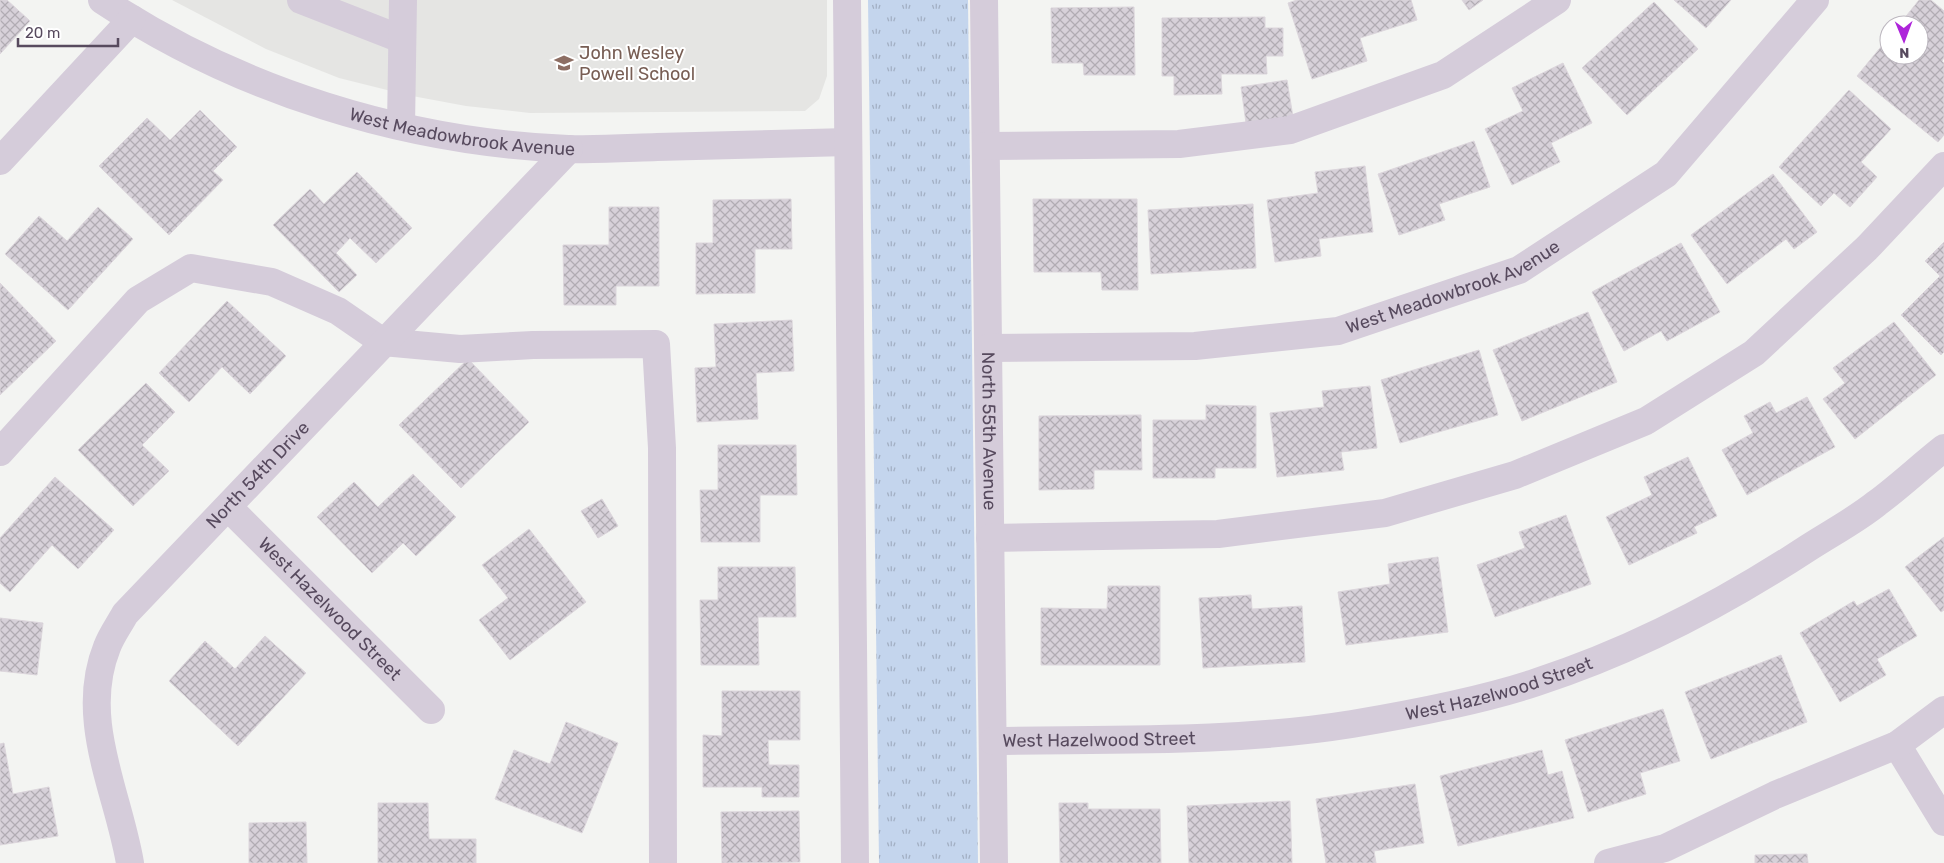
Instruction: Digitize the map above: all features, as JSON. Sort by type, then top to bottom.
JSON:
[{"type":"street","name":"West Meadowbrook Avenue","points":[[102,0],[132,19],[210,62],[258,81],[331,108],[401,126],[483,142],[569,149],[848,142]]},
{"type":"street","points":[[302,0],[401,39]]},
{"type":"street","points":[[401,126],[403,0]]},
{"type":"street","points":[[847,0],[855,863]]},
{"type":"street","name":"North 55th Avenue","points":[[984,0],[994,863]]},
{"type":"street","points":[[986,146],[1179,144],[1290,130],[1443,75],[1557,0]]},
{"type":"street","name":"West Meadowbrook Avenue","points":[[988,348],[1195,346],[1338,331],[1519,270],[1666,174],[1815,0]]},
{"type":"street","points":[[0,161],[132,19]]},
{"type":"street","name":"North 54th Drive","points":[[130,863],[103,756],[96,714],[98,681],[107,647],[125,614],[569,149]]},
{"type":"street","points":[[990,538],[1218,534],[1385,513],[1516,475],[1646,421],[1754,354],[1867,248],[1944,166]]},
{"type":"street","points":[[0,452],[138,300],[191,268],[272,282],[338,311],[383,342],[460,349],[534,345],[656,344],[662,448],[663,863]]},
{"type":"street","name":"West Hazelwood Street","points":[[993,741],[1220,737],[1289,731],[1352,724],[1469,700],[1537,682],[1609,654],[1690,618],[1749,587],[1876,505],[1944,448]]},
{"type":"street","name":"West Hazelwood Street","points":[[228,507],[432,710]]},
{"type":"street","points":[[1608,863],[1665,848],[1775,795],[1897,745],[1944,710]]},
{"type":"street","points":[[1897,745],[1944,822]]},
{"type":"shaded area","name":"John Wesley Powell School","points":[[172,0],[827,0],[827,76],[819,99],[805,111],[530,113],[466,106],[407,95],[339,78],[266,49]]},
{"type":"green space","points":[[868,0],[968,0],[978,863],[879,863]]},
{"type":"building","points":[[0,0],[7,0],[30,21],[0,54]]},
{"type":"building","points":[[1297,0],[1411,0],[1417,20],[1360,38],[1367,61],[1312,79],[1288,3]]},
{"type":"building","points":[[1462,0],[1483,0],[1469,10]]},
{"type":"building","points":[[1674,0],[1731,0],[1706,28]]},
{"type":"building","points":[[1919,0],[1931,0],[1944,11],[1944,58],[1942,61],[1944,63],[1944,135],[1938,142],[1857,76],[1879,49],[1879,65],[1929,65],[1929,15],[1907,15]]},
{"type":"building","points":[[1654,2],[1698,49],[1627,115],[1582,68]]},
{"type":"building","points":[[1134,7],[1135,75],[1084,75],[1083,63],[1052,63],[1051,8]]},
{"type":"building","points":[[1265,17],[1265,28],[1283,28],[1283,56],[1266,56],[1267,74],[1221,74],[1222,94],[1174,95],[1174,76],[1162,76],[1162,18]]},
{"type":"building","points":[[1563,63],[1592,123],[1551,143],[1560,162],[1512,185],[1485,129],[1523,111],[1512,88]]},
{"type":"building","points":[[1287,80],[1293,117],[1246,123],[1241,87]]},
{"type":"building","points":[[1849,90],[1891,129],[1861,162],[1877,177],[1850,207],[1834,193],[1821,206],[1779,167]]},
{"type":"building","points":[[200,110],[237,147],[213,171],[223,180],[169,235],[99,166],[147,118],[170,140]]},
{"type":"building","points":[[1474,141],[1490,187],[1439,204],[1445,220],[1399,235],[1378,174]]},
{"type":"building","points":[[1365,166],[1373,232],[1319,239],[1321,256],[1275,262],[1267,200],[1318,193],[1315,172]]},
{"type":"building","points":[[357,172],[412,228],[376,263],[350,238],[336,253],[357,275],[339,292],[273,225],[310,189],[324,204]]},
{"type":"building","points":[[1773,174],[1817,232],[1794,249],[1786,239],[1727,284],[1691,235]]},
{"type":"building","points":[[791,199],[792,249],[755,249],[755,293],[696,294],[696,243],[713,243],[713,200]]},
{"type":"building","points":[[1033,199],[1137,199],[1138,290],[1102,290],[1101,272],[1034,272]]},
{"type":"building","points":[[1253,204],[1256,268],[1151,274],[1148,210]]},
{"type":"building","points":[[98,207],[133,239],[68,310],[5,254],[39,216],[67,241]]},
{"type":"building","points":[[609,207],[659,207],[659,286],[616,286],[616,305],[564,305],[563,245],[609,245]]},
{"type":"building","points":[[1944,242],[1944,352],[1941,355],[1901,315],[1940,276],[1925,261]]},
{"type":"building","points":[[1681,243],[1720,312],[1667,341],[1661,331],[1624,351],[1592,292]]},
{"type":"building","points":[[0,283],[56,341],[0,395]]},
{"type":"building","points":[[227,301],[286,356],[250,394],[222,367],[189,402],[159,373]]},
{"type":"building","points":[[1588,312],[1617,382],[1522,421],[1493,350]]},
{"type":"building","points":[[792,320],[794,371],[756,373],[758,419],[697,422],[695,368],[716,367],[714,324]]},
{"type":"building","points":[[1894,322],[1936,375],[1855,439],[1823,399],[1845,383],[1833,368]]},
{"type":"building","points":[[1479,350],[1498,415],[1400,443],[1381,380]]},
{"type":"building","points":[[468,359],[529,422],[461,488],[399,425]]},
{"type":"building","points":[[146,383],[175,412],[142,445],[169,471],[133,506],[78,450]]},
{"type":"building","points":[[1370,386],[1377,448],[1341,452],[1344,470],[1277,477],[1270,413],[1324,407],[1322,391]]},
{"type":"building","points":[[1807,397],[1835,447],[1747,495],[1722,450],[1753,433],[1744,416],[1770,402],[1776,413]]},
{"type":"building","points":[[1206,405],[1256,406],[1256,468],[1215,468],[1215,478],[1153,478],[1153,420],[1206,420]]},
{"type":"building","points":[[1141,415],[1142,470],[1094,470],[1094,489],[1039,490],[1039,416]]},
{"type":"building","points":[[718,445],[796,445],[797,495],[760,495],[760,542],[701,542],[700,490],[718,490]]},
{"type":"building","points":[[1688,457],[1717,516],[1694,527],[1697,533],[1629,565],[1606,517],[1652,495],[1644,477]]},
{"type":"building","points":[[413,474],[456,517],[416,556],[403,543],[372,573],[317,517],[354,482],[378,507]]},
{"type":"building","points":[[55,477],[114,530],[78,569],[52,545],[10,592],[0,583],[0,538]]},
{"type":"building","points":[[602,499],[618,526],[598,538],[581,511]]},
{"type":"building","points":[[1566,515],[1591,584],[1495,617],[1477,565],[1525,548],[1519,532]]},
{"type":"building","points":[[529,529],[586,602],[510,660],[479,620],[508,598],[482,565]]},
{"type":"building","points":[[1944,537],[1944,610],[1941,612],[1905,567]]},
{"type":"building","points":[[1438,557],[1448,632],[1346,645],[1338,592],[1390,584],[1388,564]]},
{"type":"building","points":[[718,567],[795,567],[796,617],[758,617],[759,665],[701,665],[700,600],[718,600]]},
{"type":"building","points":[[1108,586],[1160,586],[1160,665],[1041,665],[1041,608],[1107,609]]},
{"type":"building","points":[[1889,589],[1917,636],[1877,659],[1886,675],[1840,702],[1800,633],[1854,601],[1857,606]]},
{"type":"building","points":[[1251,595],[1252,609],[1302,606],[1305,662],[1203,668],[1199,598]]},
{"type":"building","points":[[0,618],[43,623],[37,675],[0,671]]},
{"type":"building","points":[[265,636],[306,673],[238,746],[169,681],[205,641],[235,669]]},
{"type":"building","points":[[1781,655],[1807,722],[1711,759],[1685,692]]},
{"type":"building","points":[[722,691],[800,691],[800,740],[768,740],[769,765],[799,765],[799,797],[762,797],[762,787],[703,787],[703,735],[722,736]]},
{"type":"building","points":[[1663,709],[1680,761],[1640,773],[1646,794],[1588,812],[1565,740]]},
{"type":"building","points":[[566,722],[618,743],[582,833],[495,799],[514,750],[550,764]]},
{"type":"building","points":[[4,743],[13,794],[49,787],[58,836],[0,845],[0,744]]},
{"type":"building","points":[[1542,750],[1548,775],[1562,771],[1574,818],[1458,846],[1440,776]]},
{"type":"building","points":[[1415,784],[1424,843],[1374,851],[1376,863],[1326,863],[1316,799]]},
{"type":"building","points":[[1290,801],[1292,863],[1189,863],[1187,806]]},
{"type":"building","points":[[378,803],[428,803],[429,839],[476,839],[476,863],[378,863]]},
{"type":"building","points":[[1059,803],[1088,803],[1088,809],[1160,809],[1161,863],[1060,863]]},
{"type":"building","points":[[799,811],[800,862],[722,863],[721,812]]},
{"type":"building","points":[[306,822],[307,863],[249,863],[249,823]]},
{"type":"building","points":[[1807,854],[1808,863],[1755,863],[1755,855]]},
{"type":"place","name":"John Wesley Powell School","points":[[564,63]]}]
